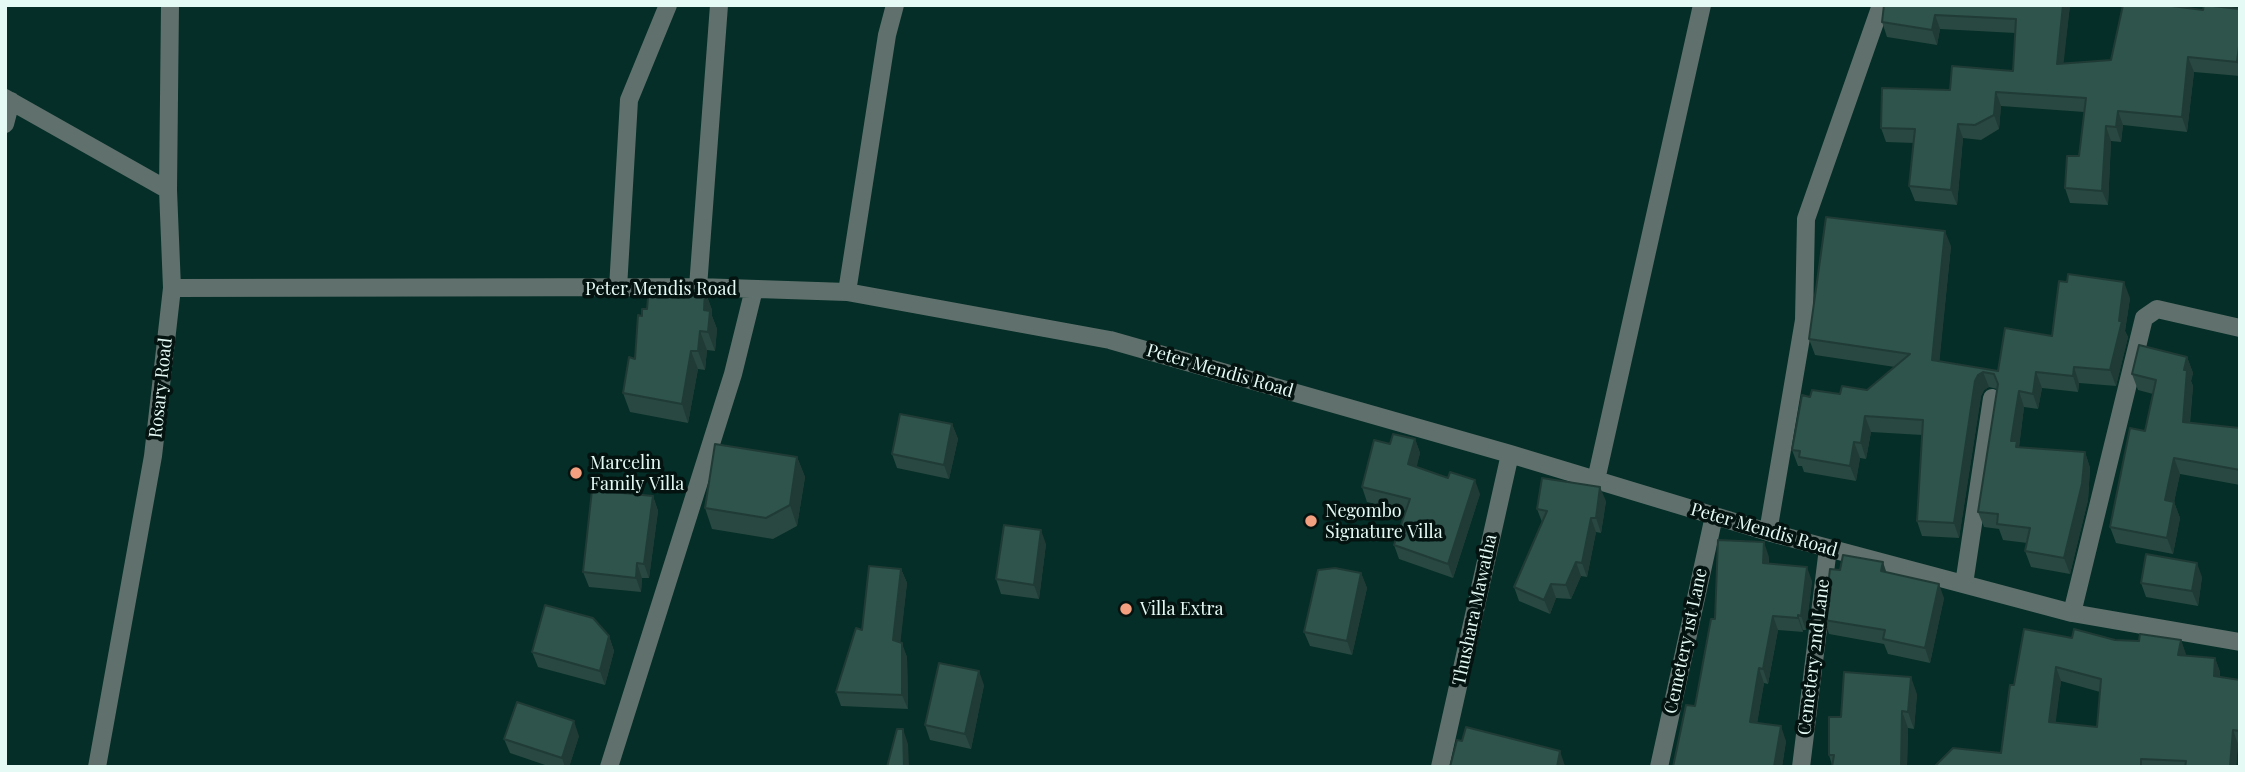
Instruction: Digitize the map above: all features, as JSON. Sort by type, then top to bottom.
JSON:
[{"type":"street","name":"Rosary Road","points":[[97,767],[153,456],[172,288],[168,190],[170,5]]},
{"type":"street","points":[[618,288],[629,100],[668,5]]},
{"type":"street","points":[[698,287],[719,5]]},
{"type":"street","points":[[847,292],[887,35],[895,5]]},
{"type":"street","points":[[1596,480],[1702,5]]},
{"type":"street","points":[[1768,532],[1804,320],[1806,219],[1881,5]]},
{"type":"street","points":[[5,124],[8,99],[168,190]]},
{"type":"street","name":"Peter Mendis Road","points":[[172,288],[698,287],[847,292],[1110,340],[1510,454],[1768,532],[2073,613],[2240,642]]},
{"type":"street","points":[[609,767],[733,374],[754,289]]},
{"type":"street","points":[[2073,613],[2144,318],[2157,309],[2240,328]]},
{"type":"street","points":[[1964,584],[1992,398]]},
{"type":"street","name":"Thushara Mawatha","points":[[1440,767],[1510,454]]},
{"type":"street","name":"Cemetery 1st Lane","points":[[1659,767],[1714,516]]},
{"type":"street","name":"Cemetery 2nd Lane","points":[[1801,767],[1828,548]]},
{"type":"building","points":[[1884,5],[2063,5],[2057,64],[2111,60],[2123,5],[2164,5],[2203,10],[2204,5],[2240,9],[2240,39],[2237,62],[2188,57],[2182,117],[2118,111],[2116,127],[2106,126],[2102,191],[2065,188],[2067,156],[2079,156],[2086,98],[1996,92],[1994,115],[1975,125],[1958,124],[1951,190],[1909,186],[1915,129],[1881,128],[1882,88],[1950,90],[1952,66],[2013,71],[2016,19],[1935,15],[1932,30],[1882,22]]},
{"type":"building","points":[[1826,217],[1945,231],[1932,360],[1998,371],[2005,328],[2052,336],[2059,281],[2067,282],[2068,274],[2124,282],[2119,321],[2122,321],[2110,370],[2074,367],[2073,376],[2036,372],[2033,394],[2019,391],[2011,441],[2017,441],[2016,447],[2085,452],[2082,484],[2064,558],[2025,551],[2030,528],[1997,524],[1998,514],[1978,512],[1998,384],[1994,374],[1983,372],[1975,381],[1954,523],[1917,521],[1923,420],[1865,416],[1861,443],[1854,442],[1850,466],[1799,457],[1800,451],[1792,450],[1802,395],[1810,397],[1812,390],[1840,394],[1842,386],[1867,390],[1910,354],[1809,339]]},
{"type":"building","points":[[649,287],[705,291],[704,310],[710,311],[708,332],[700,331],[698,351],[691,351],[682,404],[623,393],[629,357],[635,359],[638,315],[642,316],[642,309],[647,309]]},
{"type":"building","points":[[2139,345],[2187,357],[2184,370],[2187,370],[2183,422],[2240,428],[2240,470],[2174,458],[2165,500],[2174,502],[2167,538],[2110,527],[2130,428],[2145,431],[2156,380],[2132,374]]},
{"type":"building","points":[[900,414],[952,424],[944,465],[892,454]]},
{"type":"building","points":[[1393,434],[1415,439],[1408,464],[1448,478],[1450,472],[1475,480],[1448,564],[1394,545],[1410,499],[1362,487],[1374,440],[1390,444]]},
{"type":"building","points":[[715,444],[797,457],[790,505],[766,518],[705,508]]},
{"type":"building","points":[[1542,478],[1600,487],[1596,518],[1591,518],[1582,563],[1576,562],[1566,585],[1551,584],[1544,600],[1514,587],[1547,511],[1537,509]]},
{"type":"building","points":[[592,490],[653,496],[644,564],[637,563],[636,578],[583,572]]},
{"type":"building","points":[[1004,525],[1041,530],[1034,585],[996,579]]},
{"type":"building","points":[[1718,540],[1764,542],[1763,563],[1807,567],[1801,616],[1773,616],[1763,669],[1759,668],[1750,722],[1781,726],[1774,767],[1673,767],[1686,705],[1695,706],[1711,619],[1715,619]]},
{"type":"building","points":[[2146,554],[2197,563],[2192,591],[2141,583]]},
{"type":"building","points":[[1843,555],[1883,562],[1881,571],[1939,584],[1925,648],[1883,639],[1885,630],[1824,620],[1830,569],[1840,570]]},
{"type":"building","points":[[869,566],[901,569],[893,640],[902,643],[902,695],[836,692],[856,628],[862,630]]},
{"type":"building","points":[[1335,568],[1361,573],[1347,641],[1304,632],[1318,570]]},
{"type":"building","points":[[545,605],[593,618],[609,636],[600,671],[532,652]]},
{"type":"building","points":[[2024,629],[2072,638],[2074,629],[2115,640],[2139,641],[2140,634],[2181,640],[2178,655],[2215,658],[2214,676],[2240,680],[2240,731],[2233,730],[2230,767],[2185,767],[2186,761],[2141,759],[2141,767],[1934,767],[1953,748],[2001,753],[2010,685],[2014,685]],"holes":[[[2056,667],[2101,679],[2097,727],[2049,722]]]},
{"type":"building","points":[[939,663],[979,671],[965,734],[925,725]]},
{"type":"building","points":[[1844,672],[1911,677],[1908,712],[1902,711],[1901,767],[1832,767],[1834,755],[1829,755],[1829,717],[1841,717]]},
{"type":"building","points":[[517,702],[574,721],[562,758],[504,739]]},
{"type":"building","points":[[1466,727],[1560,751],[1557,767],[1450,767],[1457,740],[1462,741]]},
{"type":"building","points":[[897,729],[903,729],[904,767],[887,767]]},
{"type":"place","name":"Marcelin Family Villa","points":[[576,473]]},
{"type":"place","name":"Negombo Signature Villa","points":[[1311,521]]},
{"type":"place","name":"Villa Extra","points":[[1126,609]]}]
